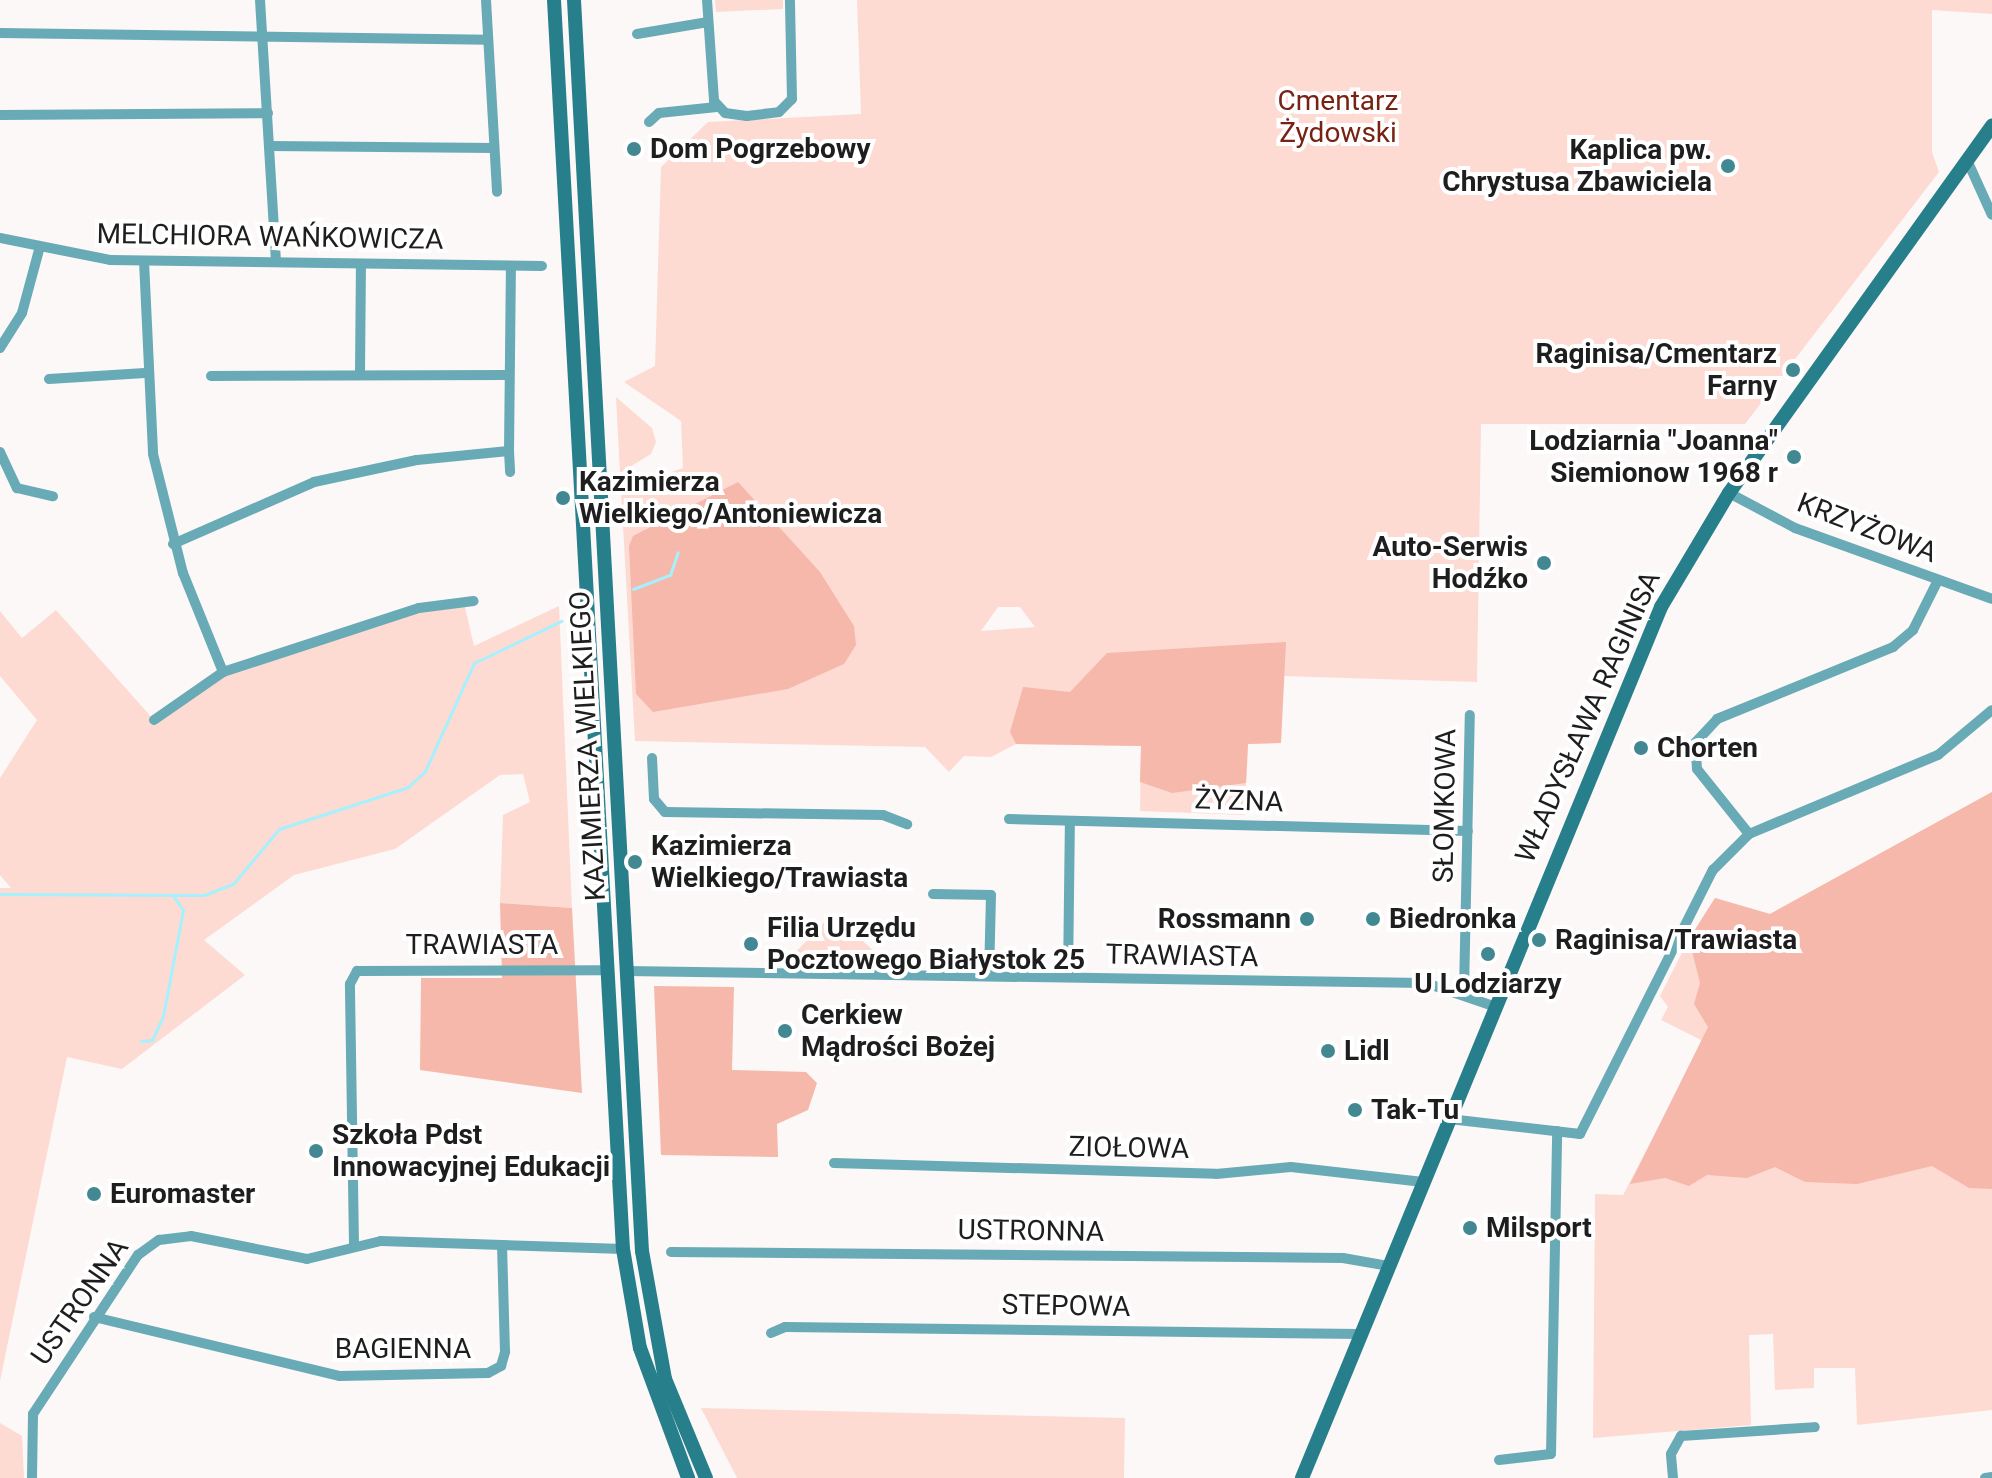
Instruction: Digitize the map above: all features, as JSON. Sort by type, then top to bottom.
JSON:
[{"type":"main road","name":"KAZIMIERZA WIELKIEGO","points":[[554,0],[623,1249],[640,1348],[688,1478]]},
{"type":"main road","name":"KAZIMIERZA WIELKIEGO","points":[[574,0],[642,1251],[655,1343],[706,1478]]},
{"type":"main road","name":"WŁADYSŁAWA RAGINISA","points":[[1302,1478],[1632,667],[1729,493],[1992,125]]},
{"type":"main road","points":[[579,475],[600,479]]},
{"type":"main road","points":[[599,828],[609,821],[618,828]]},
{"type":"street","points":[[260,0],[276,262]]},
{"type":"street","points":[[486,0],[497,192]]},
{"type":"street","points":[[707,0],[717,107]]},
{"type":"street","points":[[649,122],[659,113],[717,107],[747,116],[789,106],[795,91],[790,0]]},
{"type":"street","points":[[637,34],[708,22]]},
{"type":"street","points":[[0,33],[262,41],[488,40]]},
{"type":"street","points":[[0,115],[268,113]]},
{"type":"street","points":[[270,146],[494,148]]},
{"type":"street","points":[[1967,160],[1992,215]]},
{"type":"street","name":"MELCHIORA WAŃKOWICZA","points":[[0,238],[39,250],[144,261],[542,266]]},
{"type":"street","points":[[0,348],[22,313],[39,250]]},
{"type":"street","points":[[144,261],[145,373],[153,454],[173,544],[223,672]]},
{"type":"street","points":[[360,373],[361,264]]},
{"type":"street","points":[[510,472],[511,266]]},
{"type":"street","points":[[49,379],[145,373]]},
{"type":"street","points":[[211,376],[360,373],[509,375]]},
{"type":"street","points":[[173,544],[314,482],[417,460],[509,451]]},
{"type":"street","points":[[0,452],[17,488],[53,496]]},
{"type":"street","name":"KRZYŻOWA","points":[[1729,493],[1795,528],[1992,599]]},
{"type":"street","points":[[1749,834],[1697,769],[1695,743],[1717,719],[1893,647],[1913,630],[1938,580]]},
{"type":"street","points":[[154,720],[223,672],[419,608],[474,601]]},
{"type":"street","points":[[1449,1119],[1580,1134],[1713,870],[1749,834],[1938,755],[1992,710]]},
{"type":"street","name":"SŁOMKOWA","points":[[1464,992],[1470,715]]},
{"type":"street","points":[[652,758],[654,799],[665,812],[883,815],[907,824]]},
{"type":"street","name":"ŻYZNA","points":[[1009,819],[1468,831]]},
{"type":"street","points":[[1068,977],[1070,821]]},
{"type":"street","points":[[933,894],[991,895],[989,975]]},
{"type":"street","name":"TRAWIASTA","points":[[354,1245],[350,999],[357,971],[607,970]]},
{"type":"street","name":"TRAWIASTA","points":[[626,971],[1426,983],[1464,992],[1493,1006]]},
{"type":"street","points":[[1499,1460],[1551,1454],[1557,1131]]},
{"type":"street","name":"ZIOŁOWA","points":[[834,1163],[1185,1174],[1291,1167],[1423,1182]]},
{"type":"street","name":"USTRONNA","points":[[32,1478],[33,1414],[94,1317],[138,1255],[159,1240],[191,1236],[307,1259],[354,1245],[623,1249]]},
{"type":"street","name":"BAGIENNA","points":[[94,1317],[339,1376],[488,1373],[505,1352],[502,1247]]},
{"type":"street","name":"USTRONNA","points":[[671,1252],[1343,1258],[1389,1266]]},
{"type":"street","name":"STEPOWA","points":[[771,1333],[785,1327],[1361,1334]]},
{"type":"street","points":[[1673,1478],[1671,1454],[1676,1439],[1688,1434],[1815,1427]]},
{"type":"street","points":[[1985,1478],[1992,1477]]},
{"type":"green space","points":[[715,0],[783,0],[783,9],[716,12]]},
{"type":"green space","name":"Cmentarz Żydowski","points":[[857,0],[1992,0],[1992,14],[1932,10],[1932,152],[1939,172],[1745,424],[1481,424],[1477,682],[1282,676],[1281,743],[1248,744],[1245,815],[1140,811],[1141,746],[1016,744],[991,757],[964,756],[949,772],[925,747],[635,741],[621,490],[683,468],[681,421],[624,382],[655,366],[661,167],[708,122],[861,114]],"holes":[[[998,607],[1020,607],[1035,627],[981,631]]]},
{"type":"green space","points":[[616,397],[652,428],[656,442],[651,454],[620,473]]},
{"type":"green space","points":[[464,603],[474,646],[559,606],[572,908],[500,903],[503,815],[530,802],[523,774],[500,775],[395,849],[294,875],[204,940],[245,975],[122,1069],[67,1057],[0,1381],[0,888],[11,888],[0,875],[0,778],[37,720],[0,676],[0,611],[22,638],[56,610],[154,720],[223,672],[419,608]]},
{"type":"green space","points":[[1992,792],[1992,1410],[1857,1425],[1855,1368],[1814,1368],[1814,1388],[1775,1390],[1773,1334],[1749,1335],[1751,1425],[1593,1438],[1595,1194],[1623,1195],[1703,1041],[1661,1020],[1668,1007],[1660,996],[1689,939],[1715,898],[1770,914]]},
{"type":"green space","points":[[833,913],[880,957],[875,961],[790,958]]},
{"type":"green space","points":[[701,1408],[1125,1418],[1124,1478],[737,1478]]},
{"type":"green space","points":[[0,1423],[22,1436],[24,1478],[0,1478]]},
{"type":"shaded area","points":[[738,482],[820,572],[854,626],[856,645],[844,664],[788,689],[653,712],[636,694],[629,546],[633,536]]},
{"type":"shaded area","points":[[1286,642],[1281,743],[1248,744],[1246,783],[1172,793],[1140,782],[1141,746],[1016,744],[1010,732],[1023,687],[1070,692],[1107,653]]},
{"type":"shaded area","points":[[1992,792],[1992,1189],[1969,1188],[1932,1166],[1857,1184],[1805,1182],[1775,1167],[1747,1178],[1707,1175],[1689,1186],[1665,1178],[1630,1184],[1708,1027],[1694,1004],[1700,983],[1689,939],[1715,898],[1770,914]]},
{"type":"shaded area","points":[[500,903],[572,908],[582,1093],[420,1070],[421,978],[502,978]]},
{"type":"shaded area","points":[[654,986],[734,987],[732,1070],[806,1072],[817,1083],[808,1110],[777,1124],[778,1157],[661,1155]]},
{"type":"waterway","points":[[633,589],[670,575],[678,552]]},
{"type":"waterway","points":[[0,894],[204,895],[233,884],[279,829],[408,787],[425,771],[474,663],[561,621]]},
{"type":"waterway","points":[[141,1041],[152,1040],[163,1016],[183,910],[173,895]]},
{"type":"place","name":"Dom Pogrzebowy","points":[[634,149]]},
{"type":"place","name":"Kaplica pw. Chrystusa Zbawiciela","points":[[1728,166]]},
{"type":"place","name":"Raginisa/Cmentarz Farny","points":[[1793,370]]},
{"type":"place","name":"Lodziarnia \"Joanna\" Siemionow 1968 r","points":[[1794,457]]},
{"type":"place","name":"Kazimierza Wielkiego/Antoniewicza","points":[[563,498]]},
{"type":"place","name":"Auto-Serwis Hodźko","points":[[1544,563]]},
{"type":"place","name":"Chorten","points":[[1641,748]]},
{"type":"place","name":"Kazimierza Wielkiego/Trawiasta","points":[[635,862]]},
{"type":"place","name":"Rossmann","points":[[1307,919]]},
{"type":"place","name":"Biedronka","points":[[1373,919]]},
{"type":"place","name":"Raginisa/Trawiasta","points":[[1539,940]]},
{"type":"place","name":"Filia Urzędu Pocztowego Białystok 25","points":[[751,944]]},
{"type":"place","name":"U Lodziarzy","points":[[1488,954]]},
{"type":"place","name":"Cerkiew Mądrości Bożej","points":[[785,1031]]},
{"type":"place","name":"Lidl","points":[[1328,1051]]},
{"type":"place","name":"Tak-Tu","points":[[1355,1110]]},
{"type":"place","name":"Szkoła Pdst Innowacyjnej Edukacji","points":[[316,1151]]},
{"type":"place","name":"Euromaster","points":[[94,1194]]},
{"type":"place","name":"Milsport","points":[[1470,1228]]}]
